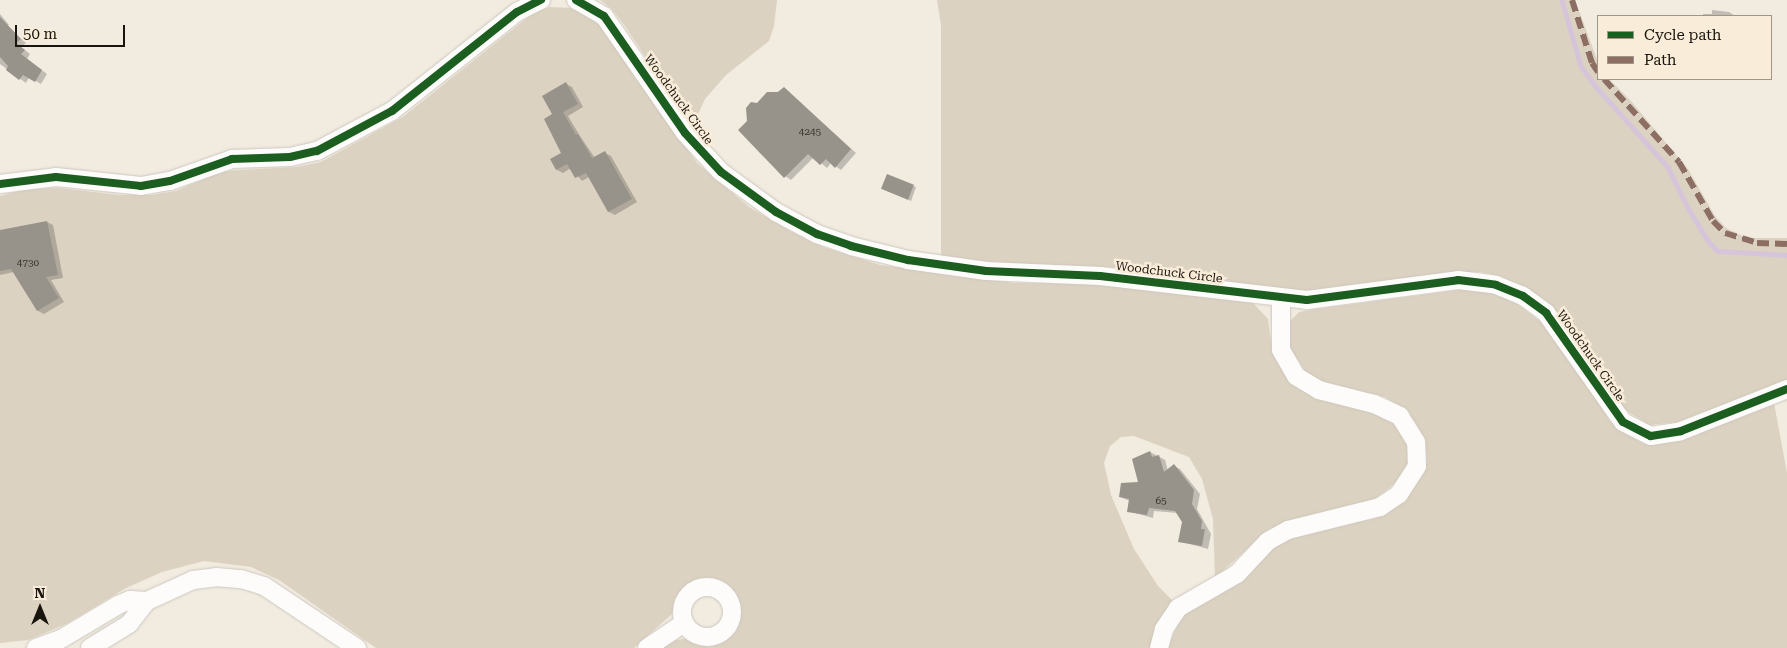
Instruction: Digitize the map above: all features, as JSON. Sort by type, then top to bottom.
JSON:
[{"type":"street","points":[[0,184],[56,177],[149,185],[183,178],[232,159],[290,157],[317,151],[392,110],[517,12],[541,0]]},
{"type":"street","name":"Woodchuck Circle","points":[[576,0],[604,16],[685,133],[710,162],[757,200],[817,234],[868,252],[1012,274],[1100,276],[1281,298],[1323,300],[1458,280],[1484,282],[1503,287],[1523,296],[1546,313],[1623,422],[1652,436],[1681,431],[1787,389]]},
{"type":"street","points":[[1159,648],[1164,629],[1178,608],[1237,574],[1268,541],[1295,528],[1380,507],[1403,490],[1417,466],[1416,442],[1400,416],[1374,404],[1319,390],[1296,376],[1281,350],[1281,298]]},
{"type":"street","points":[[90,648],[129,624],[147,601],[193,580],[241,579],[279,593],[356,648]]},
{"type":"street","points":[[36,648],[61,639],[118,605],[130,600],[147,601]]},
{"type":"street","points":[[647,648],[684,623]]},
{"type":"shaded area","points":[[600,0],[777,0],[774,26],[769,41],[726,75],[705,99],[692,127],[625,26],[612,9]]},
{"type":"shaded area","points":[[937,0],[1575,0],[1597,59],[1597,80],[1610,80],[1631,101],[1688,169],[1715,216],[1726,228],[1747,238],[1787,238],[1787,380],[1677,422],[1649,425],[1624,409],[1552,307],[1529,289],[1502,277],[1481,272],[1451,272],[1321,290],[1294,290],[1111,267],[1000,263],[941,256],[941,25]]},
{"type":"shaded area","points":[[550,7],[572,8],[590,16],[605,31],[697,163],[749,207],[790,231],[823,247],[880,265],[1014,283],[1095,284],[1253,303],[1268,319],[1272,349],[1287,379],[1299,389],[1319,398],[1386,417],[1402,432],[1408,448],[1407,466],[1399,480],[1375,499],[1285,522],[1268,530],[1215,578],[1213,519],[1202,479],[1189,457],[1134,436],[1121,437],[1110,446],[1104,463],[1111,495],[1134,549],[1158,586],[1174,602],[1155,626],[1151,648],[662,648],[675,640],[685,639],[709,647],[724,642],[736,631],[741,614],[738,600],[727,584],[713,579],[697,579],[683,588],[672,614],[634,648],[376,648],[279,580],[251,567],[204,561],[162,572],[126,588],[66,624],[28,640],[0,643],[0,196],[27,189],[59,188],[118,195],[152,195],[176,191],[223,171],[297,167],[321,162],[403,117],[532,14]]},
{"type":"shaded area","points":[[1459,290],[1487,291],[1517,304],[1541,322],[1558,341],[1610,421],[1626,434],[1645,444],[1682,441],[1774,403],[1787,473],[1787,648],[1167,648],[1182,616],[1277,545],[1294,535],[1373,519],[1389,511],[1406,498],[1419,480],[1427,461],[1424,439],[1415,422],[1400,406],[1385,397],[1324,384],[1308,375],[1289,347],[1287,331],[1290,321],[1299,312]]},
{"type":"building","points":[[0,17],[21,39],[16,43],[25,50],[21,54],[42,70],[35,82],[23,75],[19,80],[6,70],[8,66],[0,57]]},
{"type":"building","points":[[566,82],[578,104],[563,112],[592,158],[605,151],[632,199],[608,212],[586,173],[575,178],[567,164],[556,170],[550,159],[561,153],[544,119],[552,114],[542,96]]},
{"type":"building","points":[[784,87],[851,149],[835,168],[826,159],[820,165],[808,154],[784,178],[738,130],[747,121],[746,108],[751,102],[757,103],[767,92],[778,92]]},
{"type":"building","points":[[887,174],[914,185],[908,200],[881,189]]},
{"type":"building","points":[[47,221],[58,275],[46,277],[59,298],[37,311],[11,269],[0,271],[0,230]]},
{"type":"building","points":[[1150,451],[1152,457],[1159,455],[1164,472],[1174,464],[1194,490],[1192,504],[1202,521],[1201,529],[1205,529],[1202,546],[1178,542],[1182,522],[1175,511],[1149,508],[1147,515],[1127,512],[1129,499],[1119,497],[1121,483],[1138,482],[1132,459]]},
{"type":"waterway","points":[[1562,0],[1581,66],[1598,89],[1668,167],[1687,206],[1709,242],[1718,251],[1787,255]]},
{"type":"marked path","points":[[1572,0],[1592,63],[1597,70]]},
{"type":"marked path","points":[[1605,80],[1679,162],[1713,221],[1725,233],[1757,243],[1787,244]]},
{"type":"cycle path","points":[[0,184],[56,177],[141,186],[170,181],[232,159],[290,157],[317,151],[392,111],[517,12],[541,0]]},
{"type":"cycle path","points":[[576,0],[604,16],[685,133],[721,172],[776,212],[817,234],[851,246],[908,260],[986,271],[1100,276],[1307,300],[1458,280],[1496,285],[1523,296],[1546,313],[1623,422],[1651,436],[1681,431],[1787,389]]}]
